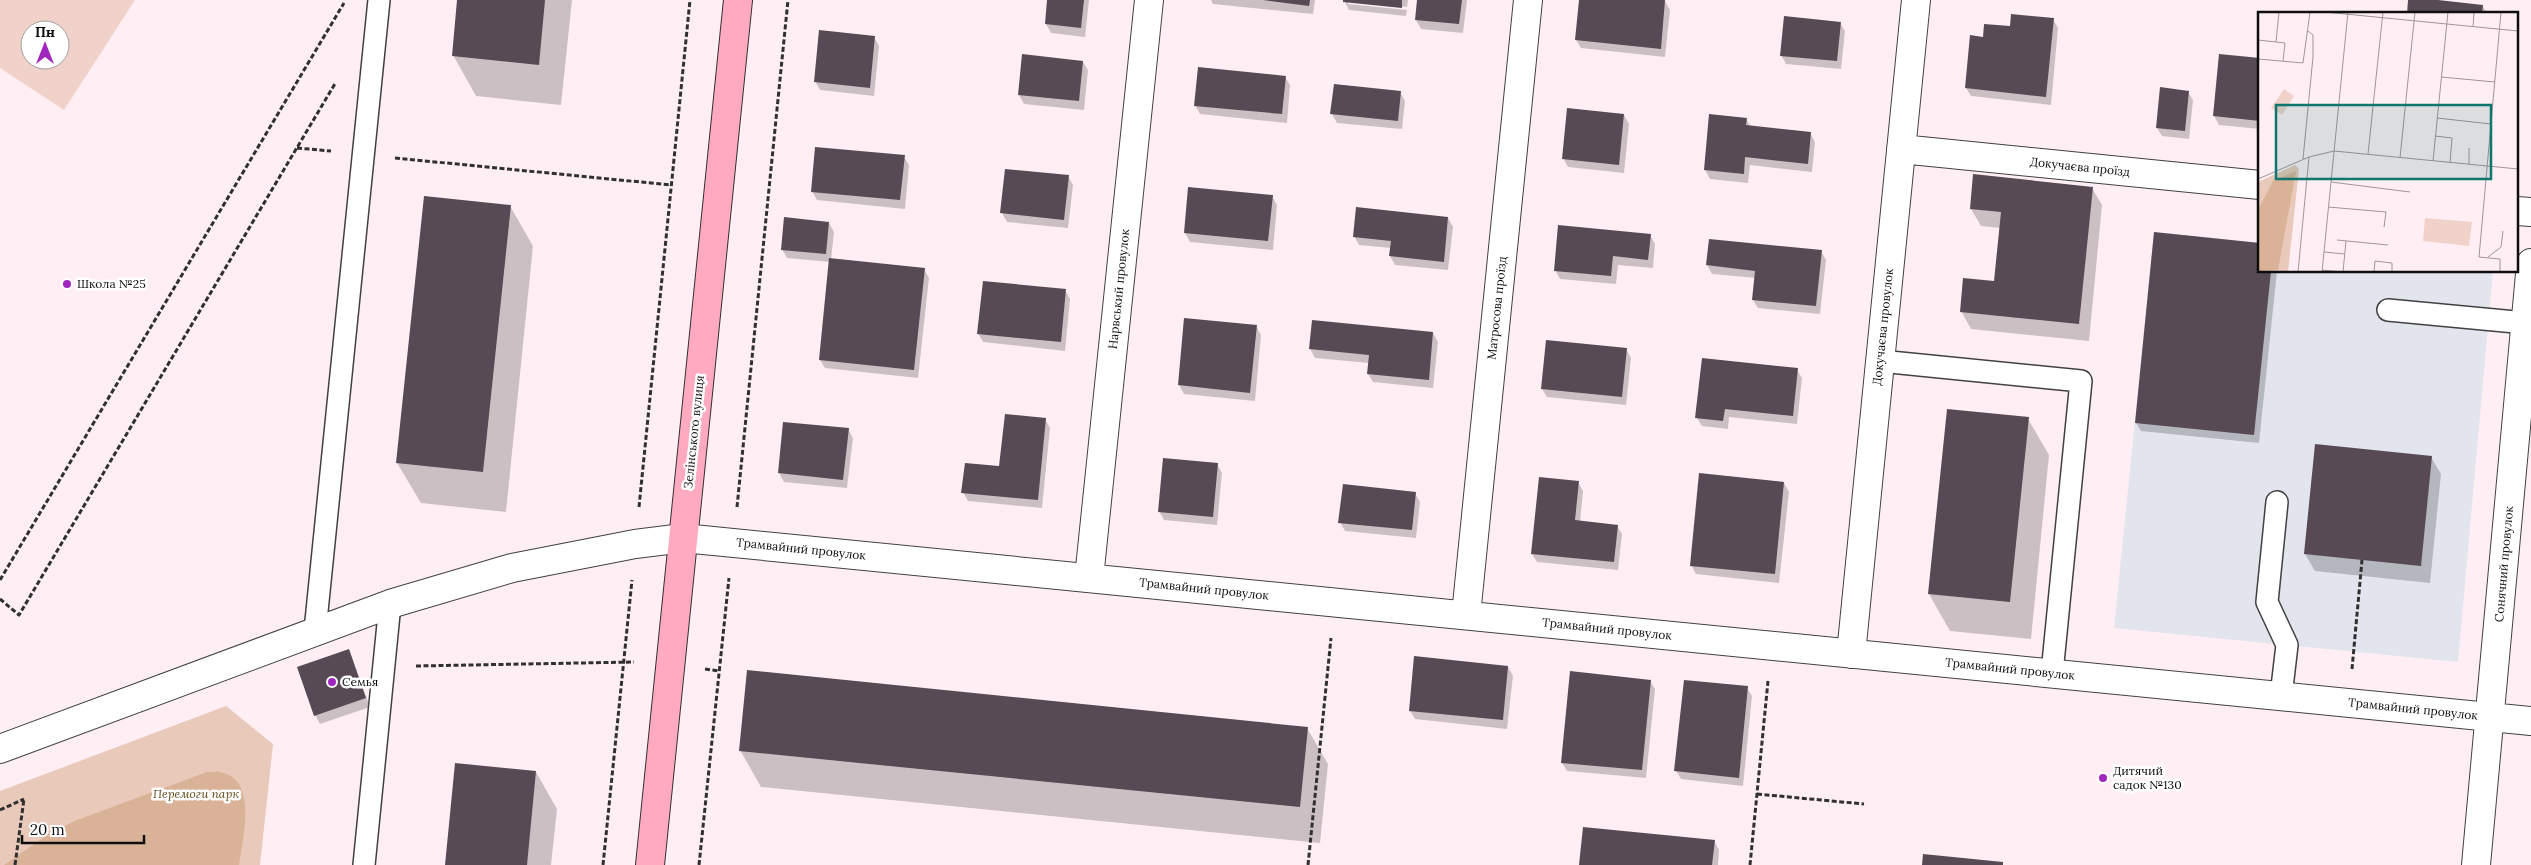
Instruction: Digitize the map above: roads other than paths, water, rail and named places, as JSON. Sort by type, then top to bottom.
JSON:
[{"type":"street","name":"Зелінського вулиця","points":[[650,865],[738,0]]},
{"type":"street","name":"Нарвський провулок","points":[[1088,578],[1149,0]]},
{"type":"street","name":"Матросова проїзд","points":[[1466,615],[1528,0]]},
{"type":"street","name":"Докучаєва провулок","points":[[1851,654],[1916,0]]},
{"type":"street","name":"Докучаєва проїзд","points":[[1901,149],[2258,185]]},
{"type":"street","points":[[2518,211],[2531,212]]},
{"type":"street","name":"Сонячний провулок","points":[[2476,865],[2531,263]]},
{"type":"street","name":"Трамвайний провулок","points":[[0,749],[390,604],[512,568],[635,544],[683,538],[2531,721]]},
{"type":"lane","points":[[316,631],[379,0]]},
{"type":"lane","points":[[2388,310],[2526,323]]},
{"type":"lane","points":[[1880,362],[2081,381],[2052,673]]},
{"type":"lane","points":[[2277,502],[2267,602],[2287,645],[2281,696]]},
{"type":"lane","points":[[364,865],[390,604]]},
{"type":"place","name":"Школа №25","points":[[67,284]]},
{"type":"place","name":"Семья","points":[[332,682]]},
{"type":"place","name":"Дитячий садок №130","points":[[2103,778]]},
{"type":"park label","name":"Перемоги парк","points":[[196,794]]}]
